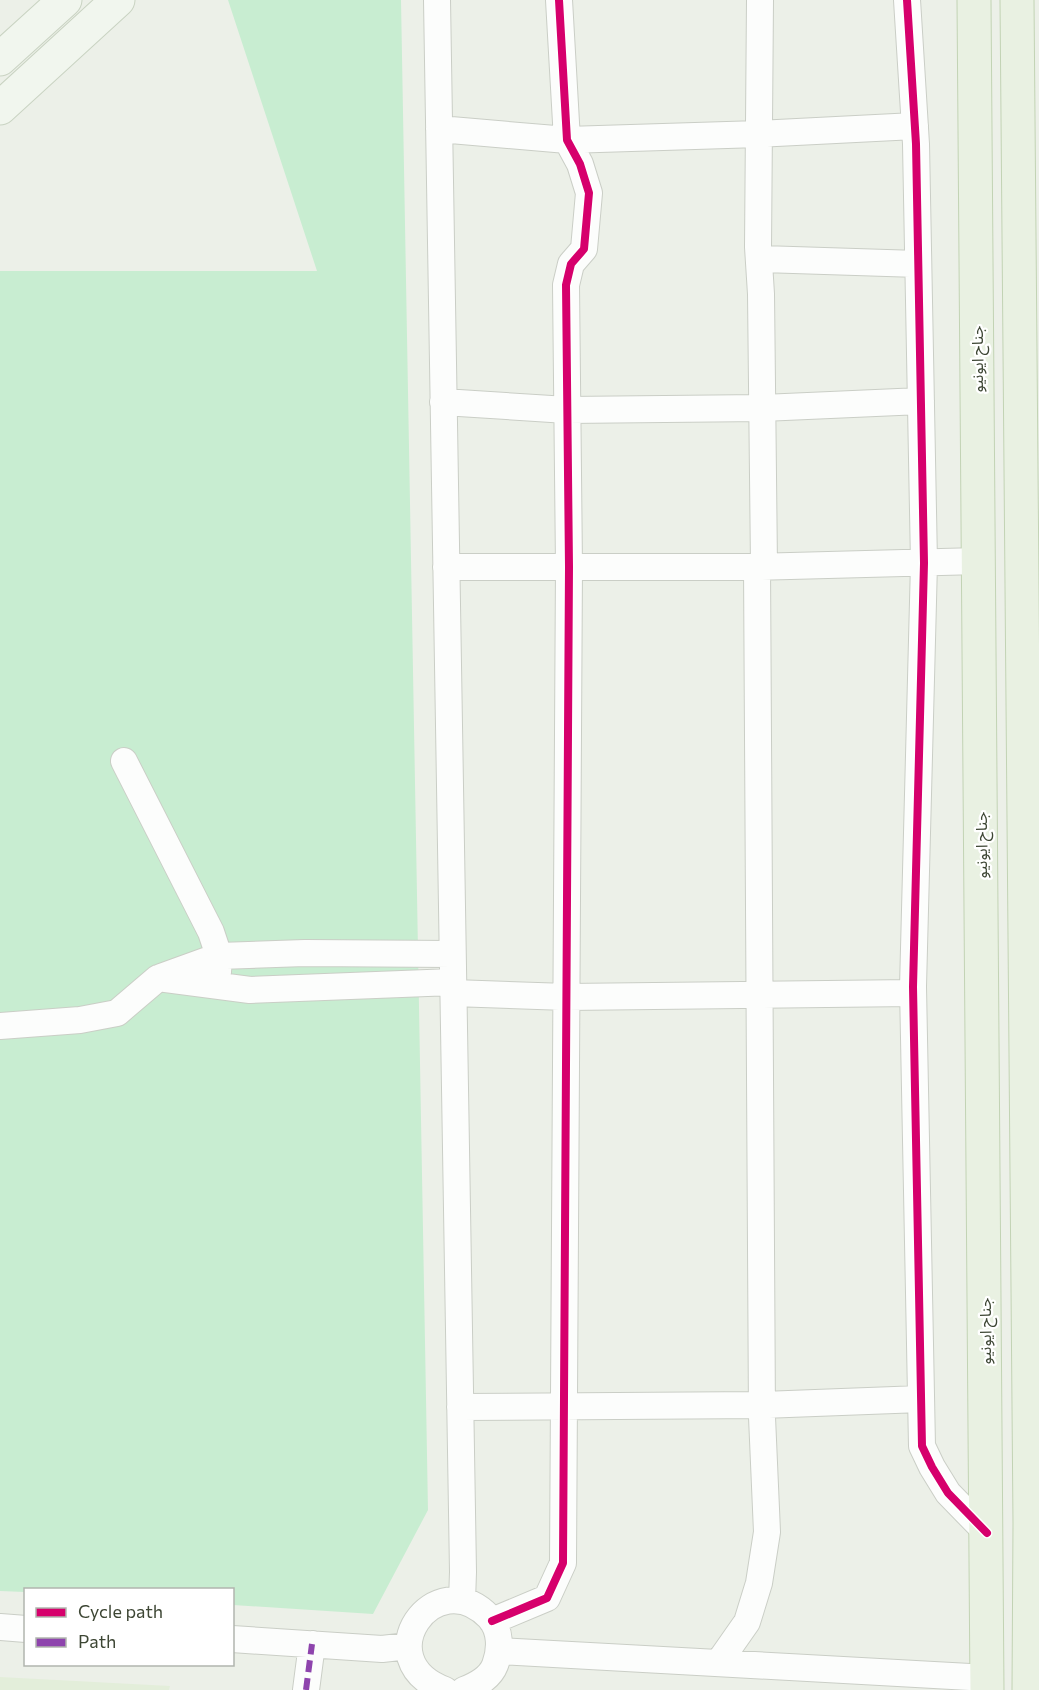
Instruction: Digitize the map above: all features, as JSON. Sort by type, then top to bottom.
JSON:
[{"type":"main road","points":[[0,58],[64,0]]},
{"type":"main road","points":[[0,108],[118,0]]},
{"type":"main road","name":"جناح ایونیو","points":[[974,0],[987,1684]]},
{"type":"main road","points":[[1017,0],[1030,1499],[1029,1690]]},
{"type":"street","points":[[437,0],[462,1601]]},
{"type":"street","points":[[492,1621],[547,1598],[563,1563],[569,567],[566,285],[571,264],[584,249],[589,193],[580,164],[567,140],[560,0]]},
{"type":"street","points":[[719,1662],[747,1622],[759,1583],[767,1532],[762,1405],[760,0]]},
{"type":"street","points":[[907,0],[915,126],[924,562],[913,993],[922,1446],[948,1493],[987,1533]]},
{"type":"street","points":[[439,129],[567,140],[915,126]]},
{"type":"street","points":[[759,259],[918,264]]},
{"type":"street","points":[[443,402],[567,410],[762,408],[921,401]]},
{"type":"street","points":[[446,567],[761,566],[979,561]]},
{"type":"street","points":[[124,761],[211,932],[219,956],[218,987]]},
{"type":"street","points":[[0,1026],[80,1020],[117,1013],[158,978],[219,956],[452,954]]},
{"type":"street","points":[[158,978],[250,990],[453,987],[567,997],[913,993]]},
{"type":"street","points":[[460,1407],[762,1405],[921,1399]]},
{"type":"street","points":[[445,1690],[430,1685],[419,1676],[411,1662],[408,1646],[411,1630],[418,1617],[430,1606],[445,1601],[462,1601],[481,1609],[492,1621],[499,1637],[499,1651],[494,1668],[482,1682],[464,1690]]},
{"type":"street","points":[[0,1627],[24,1629]]},
{"type":"street","points":[[234,1640],[382,1649],[408,1646]]},
{"type":"street","points":[[306,1690],[312,1644]]},
{"type":"street","points":[[499,1651],[719,1662],[987,1684]]},
{"type":"shaded area","points":[[0,1677],[170,1686],[169,1690],[0,1690]]},
{"type":"green space","points":[[228,0],[401,0],[428,1510],[373,1614],[234,1605],[234,1588],[24,1588],[24,1592],[0,1591],[0,271],[317,271]]},
{"type":"marked path","points":[[306,1690],[312,1644]]},
{"type":"cycle path","points":[[492,1621],[547,1598],[563,1563],[569,567],[566,285],[571,264],[584,249],[589,193],[580,164],[567,140],[559,0]]},
{"type":"cycle path","points":[[907,0],[916,144],[924,563],[913,987],[922,1446],[948,1493],[987,1533]]}]
